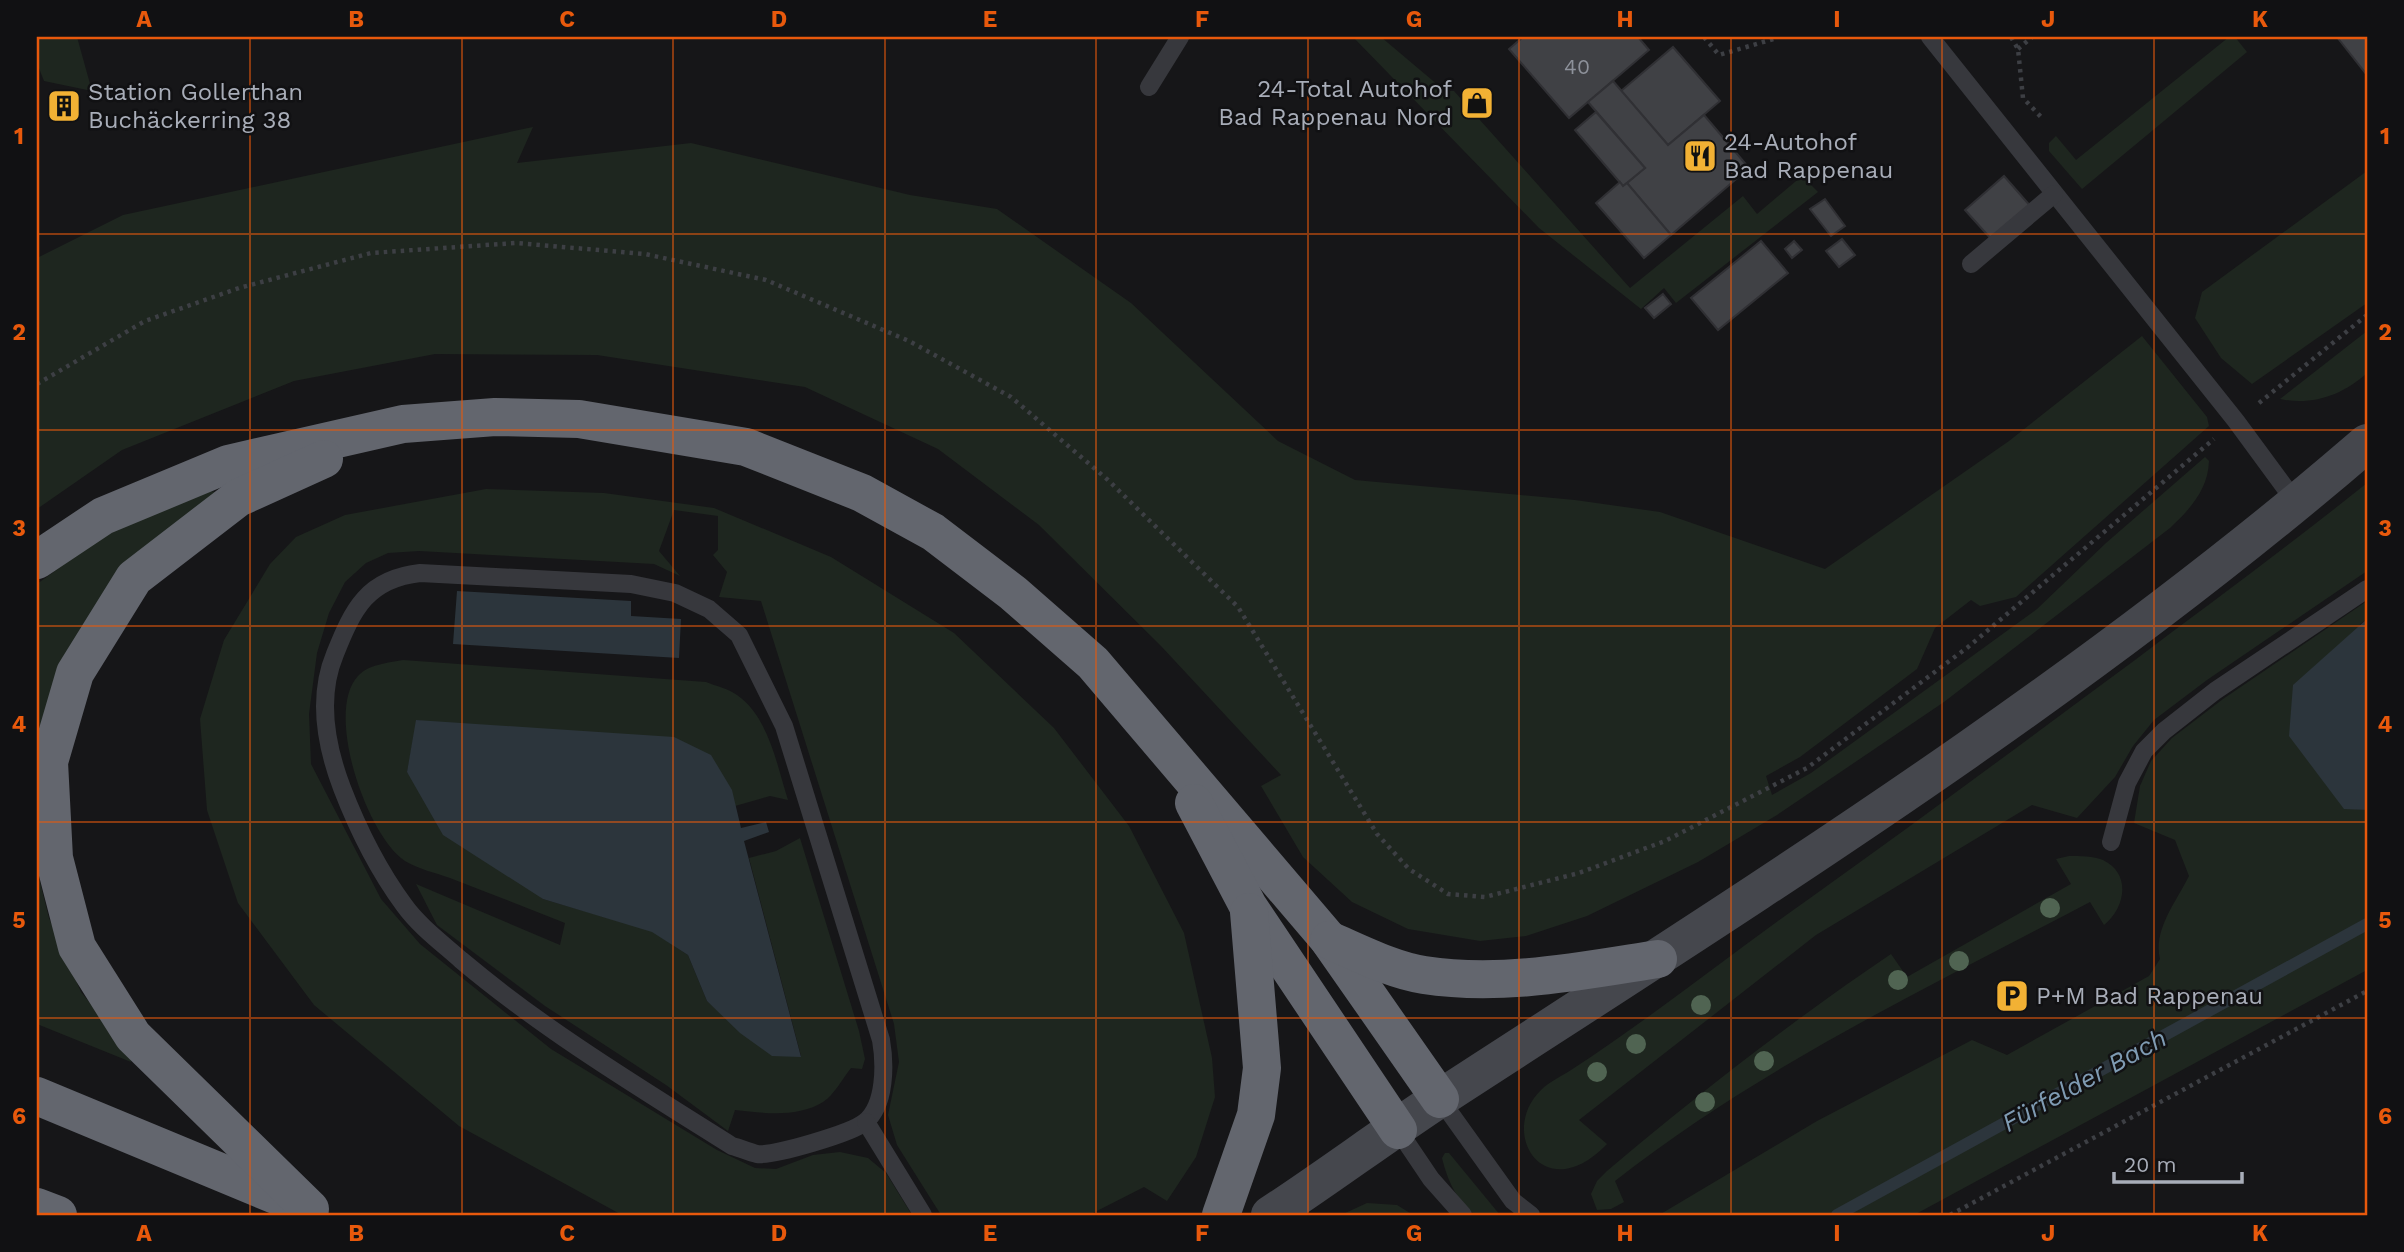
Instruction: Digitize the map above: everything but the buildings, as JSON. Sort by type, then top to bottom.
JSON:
[{"type":"highway","points":[[37,560],[103,516],[228,464],[403,424],[495,417],[579,419],[746,447],[862,494],[933,532],[1013,593],[1093,663],[1329,940],[1440,1099]]},
{"type":"highway","points":[[317,1212],[133,1036],[77,947],[54,858],[43,768],[75,673],[134,578],[238,498],[403,424]]},
{"type":"highway","points":[[1168,750],[1248,906],[1398,1130]]},
{"type":"highway","points":[[1221,1215],[1256,1115],[1262,1068],[1248,906]]},
{"type":"highway","points":[[1329,940],[1376,961],[1423,975],[1475,979],[1549,975],[1658,959]]},
{"type":"highway","points":[[37,1096],[317,1212]]},
{"type":"highway","points":[[37,1206],[58,1215]]},
{"type":"main road","points":[[1270,1215],[1440,1099],[1902,797],[2087,665],[2297,504],[2367,443]]},
{"type":"lane","points":[[1149,87],[1180,37]]},
{"type":"lane","points":[[1930,37],[2236,421],[2297,504]]},
{"type":"lane","points":[[1971,264],[2054,194]]},
{"type":"lane","points":[[421,573],[631,584],[675,593],[709,609],[739,635],[784,726],[881,1040],[885,1064],[881,1094],[866,1122],[817,1142],[759,1154],[732,1146],[496,989],[436,939],[404,906],[349,805],[331,760],[324,704],[332,661],[359,603],[396,576],[421,573]]},
{"type":"lane","points":[[2111,842],[2127,783],[2144,751],[2215,691],[2367,589]]},
{"type":"lane","points":[[1440,1099],[1513,1201],[1531,1215]]},
{"type":"lane","points":[[866,1122],[923,1215]]},
{"type":"lane","points":[[1398,1130],[1432,1179],[1462,1215]]},
{"type":"path","points":[[1704,37],[1719,55],[1777,38]]},
{"type":"path","points":[[2011,37],[2018,49],[2023,98],[2043,119]]},
{"type":"path","points":[[2018,49],[2032,37]]},
{"type":"path","points":[[37,384],[145,321],[239,288],[371,253],[516,243],[645,254],[766,280],[909,341],[1021,405],[1108,480],[1238,607],[1385,843],[1409,869],[1448,894],[1485,897],[1579,873],[1665,841],[1807,768],[1968,647],[2236,421],[2367,315]]},
{"type":"path","points":[[1950,1215],[2367,991]]},
{"type":"shaded area","points":[[37,37],[77,37],[92,91],[44,81],[37,63]]},
{"type":"shaded area","points":[[1353,37],[1381,37],[1445,91],[1454,91],[1630,288],[1743,196],[1757,214],[1802,176],[1818,192],[1676,303],[1664,288],[1641,309],[1539,228]]},
{"type":"shaded area","points":[[2229,37],[2235,37],[2247,52],[2082,189],[2049,151],[2049,143],[2056,136],[2076,160]]},
{"type":"shaded area","points":[[533,127],[517,163],[691,143],[910,195],[997,209],[1131,303],[1278,441],[1355,480],[1575,500],[1660,512],[1825,569],[2009,441],[2142,336],[2207,417],[2209,426],[2016,597],[1980,606],[1971,600],[1935,628],[1917,669],[1800,757],[1766,776],[1772,795],[1811,773],[2037,609],[2106,543],[2205,457],[2209,461],[2208,471],[2197,498],[2170,528],[1944,702],[1777,815],[1698,862],[1587,916],[1526,936],[1480,941],[1408,929],[1352,902],[1303,857],[1261,786],[1281,775],[1161,646],[1039,525],[938,449],[805,387],[597,355],[435,354],[294,381],[122,450],[37,509],[37,258],[123,215]]},
{"type":"shaded area","points":[[2367,171],[2367,303],[2252,384],[2221,358],[2195,318],[2202,292]]},
{"type":"shaded area","points":[[2367,331],[2367,373],[2358,381],[2337,393],[2315,400],[2280,399]]},
{"type":"shaded area","points":[[2367,483],[2367,571],[2207,680],[2154,720],[2133,746],[2115,777],[2077,818],[2032,805],[1816,935],[1579,1120],[1607,1144],[1585,1162],[1564,1169],[1547,1167],[1534,1158],[1526,1143],[1524,1126],[1529,1107],[1544,1087],[1632,1028],[1934,808],[2223,594]]},
{"type":"shaded area","points":[[191,487],[220,493],[167,530],[37,746],[37,584],[106,534]]},
{"type":"shaded area","points":[[486,489],[604,493],[714,508],[831,557],[954,633],[1054,728],[1129,826],[1184,933],[1212,1058],[1215,1097],[1196,1157],[1167,1201],[1144,1187],[1089,1215],[941,1215],[897,1145],[888,1115],[899,1062],[894,1024],[761,601],[719,597],[727,572],[713,555],[718,550],[718,516],[674,510],[659,551],[680,576],[654,564],[419,551],[388,553],[366,563],[345,582],[329,613],[317,653],[309,714],[311,764],[381,899],[420,944],[551,1049],[717,1150],[755,1168],[776,1169],[813,1155],[840,1152],[868,1158],[886,1173],[912,1215],[622,1215],[459,1126],[314,1005],[238,903],[207,810],[200,719],[224,640],[270,564],[296,537],[345,515]]},
{"type":"shaded area","points":[[457,591],[631,601],[631,616],[681,619],[679,658],[453,644]]},
{"type":"shaded area","points":[[2367,601],[2367,619],[2360,624],[2344,808],[2367,810],[2367,970],[1914,1215],[1659,1215],[1817,1121],[1972,1040],[2007,1055],[2149,976],[2160,959],[2163,927],[2189,876],[2175,840],[2134,823],[2140,786],[2151,761],[2172,738],[2223,699]]},
{"type":"shaded area","points":[[2367,619],[2367,810],[2344,809],[2289,736],[2293,685]]},
{"type":"shaded area","points":[[403,660],[706,682],[734,693],[748,704],[770,743],[788,800],[770,796],[735,806],[731,790],[417,720],[407,772],[543,899],[652,931],[688,955],[707,1001],[773,1056],[801,1056],[749,858],[776,851],[800,838],[859,1031],[865,1059],[862,1069],[851,1068],[831,1095],[813,1107],[780,1113],[735,1110],[728,1131],[666,1085],[545,1006],[437,925],[416,884],[560,945],[565,923],[410,864],[391,847],[377,827],[354,773],[346,717],[349,693],[362,672]]},
{"type":"shaded area","points":[[416,720],[674,737],[711,755],[732,790],[741,828],[766,822],[769,832],[744,841],[801,1057],[772,1056],[740,1033],[707,1001],[688,955],[652,932],[543,899],[443,835],[407,772]]},
{"type":"shaded area","points":[[2069,856],[2103,860],[2118,874],[2122,882],[2121,901],[2104,925],[2090,902],[1846,1031],[1727,1101],[1670,1140],[1615,1181],[1624,1202],[1611,1209],[1597,1210],[1591,1194],[1597,1181],[1607,1171],[1782,1032],[1891,954],[1907,977],[2071,884],[2056,859]]},
{"type":"shaded area","points":[[37,870],[49,918],[81,992],[130,1052],[131,1062],[37,1024]]},
{"type":"shaded area","points":[[1445,1153],[1449,1153],[1500,1215],[1475,1215],[1463,1203],[1447,1175],[1442,1158]]},
{"type":"shaded area","points":[[1367,1203],[1397,1205],[1413,1215],[1341,1215]]},
{"type":"waterway","name":"Fürfelder Bach","points":[[1837,1215],[2367,924]]},
{"type":"place","name":"24-Total Autohof Bad Rappenau Nord","points":[[1477,103]]},
{"type":"place","name":"Station Gollerthan Buchäckerring 38","points":[[64,106]]},
{"type":"place","name":"24-Autohof Bad Rappenau","points":[[1700,156]]},
{"type":"place","name":"P+M Bad Rappenau","points":[[2012,996]]}]
